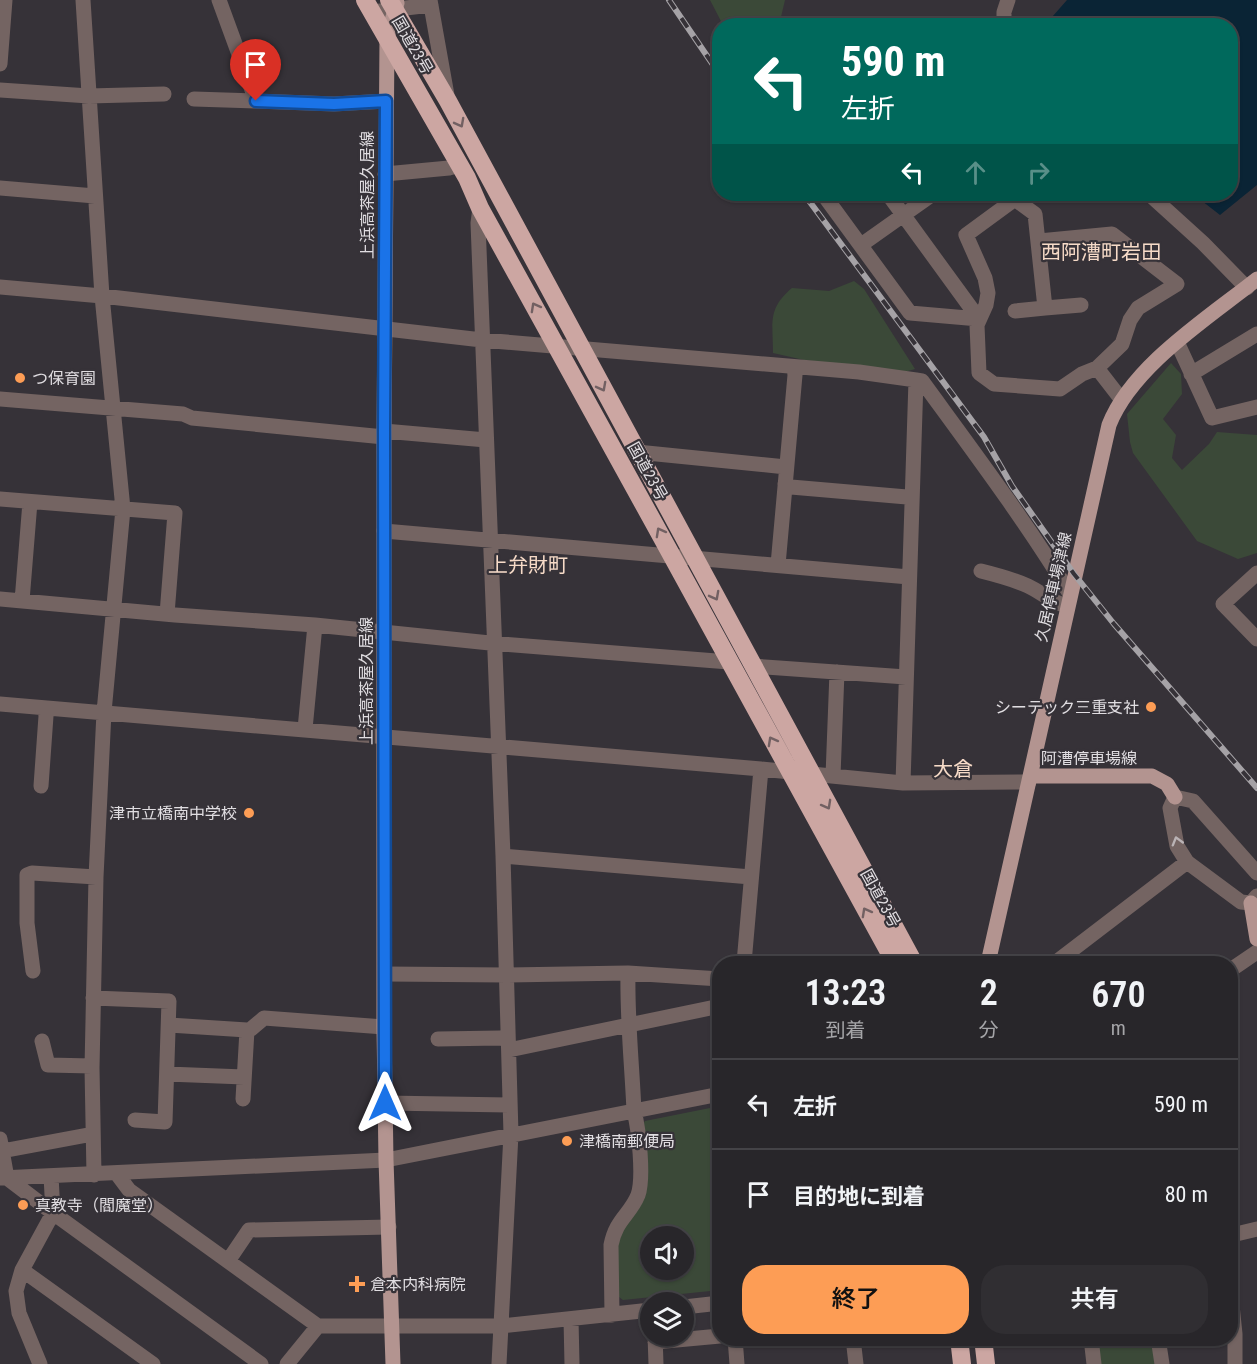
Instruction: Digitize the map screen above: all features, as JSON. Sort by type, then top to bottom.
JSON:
[{"type":"highway","name":"国道23号","points":[[394,3],[910,956]]},
{"type":"highway","name":"国道23号","points":[[368,6],[460,165],[480,208],[673,556],[890,956]]},
{"type":"highway","points":[[959,1346],[962,1364]]},
{"type":"highway","points":[[984,1346],[986,1364]]},
{"type":"main road","name":"上浜高茶屋久居線","points":[[393,1364],[384,1027],[384,434],[387,38],[394,3]]},
{"type":"main road","name":"久居停車場津線","points":[[990,956],[1108,425],[1121,399],[1177,342],[1252,284]]},
{"type":"main road","name":"阿漕停車場線","points":[[1030,779],[1152,776],[1167,784],[1175,797]]},
{"type":"main road","points":[[1254,900],[1257,939]]},
{"type":"street","points":[[0,64],[4,0]]},
{"type":"street","points":[[83,0],[102,297],[123,509],[104,712],[96,877],[92,1066],[94,1175]]},
{"type":"street","points":[[219,0],[256,101]]},
{"type":"street","points":[[1004,18],[1008,0]]},
{"type":"street","points":[[368,6],[431,2],[448,100]]},
{"type":"street","points":[[0,90],[89,96],[164,94]]},
{"type":"street","points":[[194,99],[334,104],[386,101]]},
{"type":"street","points":[[385,174],[460,165]]},
{"type":"street","points":[[0,188],[95,196]]},
{"type":"street","points":[[828,201],[910,313],[979,320]]},
{"type":"street","points":[[894,201],[979,320]]},
{"type":"street","points":[[861,245],[923,201]]},
{"type":"street","points":[[1012,201],[966,235],[987,285],[986,305],[977,325],[979,373],[994,384],[1060,389],[1082,374],[1097,368],[1122,344],[1130,320],[1138,308],[1178,284],[1112,234],[1039,241]]},
{"type":"street","points":[[1019,201],[1035,214],[1046,308]]},
{"type":"street","points":[[1157,201],[1252,284]]},
{"type":"street","points":[[480,208],[478,224],[503,856],[511,1134],[499,1364]]},
{"type":"street","points":[[0,287],[482,340],[859,372],[922,381],[1031,533],[1068,600],[1054,603],[1030,587],[1001,576],[981,572]]},
{"type":"street","points":[[1015,311],[1081,305]]},
{"type":"street","points":[[1191,374],[1257,334]]},
{"type":"street","points":[[1177,342],[1212,418],[1257,407]]},
{"type":"street","points":[[778,565],[794,367]]},
{"type":"street","points":[[1097,368],[1121,399]]},
{"type":"street","points":[[903,783],[916,380]]},
{"type":"street","points":[[0,399],[183,414],[192,418],[486,440]]},
{"type":"street","points":[[637,452],[786,467]]},
{"type":"street","points":[[785,484],[791,487],[906,497],[912,500]]},
{"type":"street","points":[[0,499],[175,513],[167,614]]},
{"type":"street","points":[[22,601],[30,502]]},
{"type":"street","points":[[384,531],[909,577]]},
{"type":"street","points":[[1257,573],[1223,604],[1257,639]]},
{"type":"street","points":[[0,598],[729,662]]},
{"type":"street","points":[[305,729],[315,625]]},
{"type":"street","points":[[753,666],[906,677]]},
{"type":"street","points":[[833,776],[837,672]]},
{"type":"street","points":[[0,704],[903,783],[1030,779]]},
{"type":"street","points":[[40,786],[45,708]]},
{"type":"street","points":[[745,956],[761,769]]},
{"type":"street","points":[[1254,900],[1241,902],[1187,862],[1177,846],[1170,808],[1175,797],[1193,801],[1257,873]]},
{"type":"street","points":[[503,856],[751,877]]},
{"type":"street","points":[[1065,956],[1187,862]]},
{"type":"street","points":[[33,971],[27,923],[27,875],[32,873],[96,877]]},
{"type":"street","points":[[1238,965],[1257,952]]},
{"type":"street","points":[[385,974],[628,973],[712,978]]},
{"type":"street","points":[[612,1315],[611,1245],[613,1234],[619,1221],[638,1195],[641,1180],[627,1017],[628,973]]},
{"type":"street","points":[[93,998],[169,1001],[165,1122],[135,1120]]},
{"type":"street","points":[[508,1045],[629,1025],[712,1008]]},
{"type":"street","points":[[169,1025],[247,1030],[264,1018],[384,1027]]},
{"type":"street","points":[[243,1099],[247,1030]]},
{"type":"street","points":[[438,1039],[500,1038],[508,1045]]},
{"type":"street","points":[[42,1041],[48,1065],[92,1066]]},
{"type":"street","points":[[167,1074],[244,1077]]},
{"type":"street","points":[[4,1178],[386,1160],[712,1096]]},
{"type":"street","points":[[385,1103],[509,1105]]},
{"type":"street","points":[[93,1134],[1,1145],[4,1178],[261,1364]]},
{"type":"street","points":[[117,1174],[129,1190],[318,1326],[501,1326],[640,1311]]},
{"type":"street","points":[[40,1364],[17,1305],[16,1291],[22,1270],[53,1214],[51,1176]]},
{"type":"street","points":[[228,1261],[249,1230],[389,1227]]},
{"type":"street","points":[[1238,1234],[1257,1229]]},
{"type":"street","points":[[22,1270],[134,1358],[153,1364]]},
{"type":"street","points":[[694,1306],[712,1304]]},
{"type":"street","points":[[571,1319],[572,1364]]},
{"type":"street","points":[[287,1364],[318,1326]]},
{"type":"street","points":[[694,1337],[712,1336]]},
{"type":"street","points":[[655,1346],[656,1364]]},
{"type":"street","points":[[736,1346],[737,1364]]},
{"type":"street","points":[[854,1346],[856,1364]]},
{"type":"street","points":[[1092,1346],[1094,1364]]},
{"type":"street","points":[[1159,1346],[1162,1364]]},
{"type":"street","points":[[1235,1346],[1235,1364]]},
{"type":"green space","points":[[710,0],[785,0],[781,17],[785,18],[719,18]]},
{"type":"green space","points":[[854,281],[864,289],[915,369],[901,373],[804,360],[773,353],[772,325],[775,310],[778,303],[792,288],[829,291]]},
{"type":"green space","points":[[1171,363],[1181,374],[1182,394],[1163,419],[1176,435],[1172,458],[1182,470],[1209,444],[1217,432],[1257,435],[1257,553],[1238,559],[1197,541],[1133,453],[1127,414]]},
{"type":"green space","points":[[712,1108],[712,1291],[640,1292],[640,1298],[623,1300],[619,1297],[617,1244],[623,1228],[645,1195],[643,1124],[645,1121]]},
{"type":"green space","points":[[1098,1346],[1153,1346],[1155,1364],[1101,1364]]},
{"type":"water","points":[[1067,0],[1257,0],[1257,185],[1238,200],[1238,18],[1051,18]]},
{"type":"water","points":[[1202,201],[1237,201],[1220,215]]},
{"type":"railway","points":[[669,0],[712,63]]},
{"type":"railway","points":[[809,201],[984,437],[1012,486],[1074,574],[1114,624],[1257,788]]},
{"type":"place","name":"つ保育園","points":[[20,378]]},
{"type":"place","name":"シーテック三重支社","points":[[1151,707]]},
{"type":"place","name":"津市立橋南中学校","points":[[249,813]]},
{"type":"place","name":"津橋南郵便局","points":[[567,1141]]},
{"type":"place","name":"真教寺（閻魔堂）","points":[[23,1205]]},
{"type":"place","name":"倉本内科病院","points":[[357,1284]]},
{"type":"district","name":"西阿漕町岩田","points":[[1101,252]]},
{"type":"district","name":"上弁財町","points":[[528,565]]},
{"type":"district","name":"大倉","points":[[953,769]]},
{"type":"route","points":[[256,101],[334,104],[386,101],[385,1103]]}]
